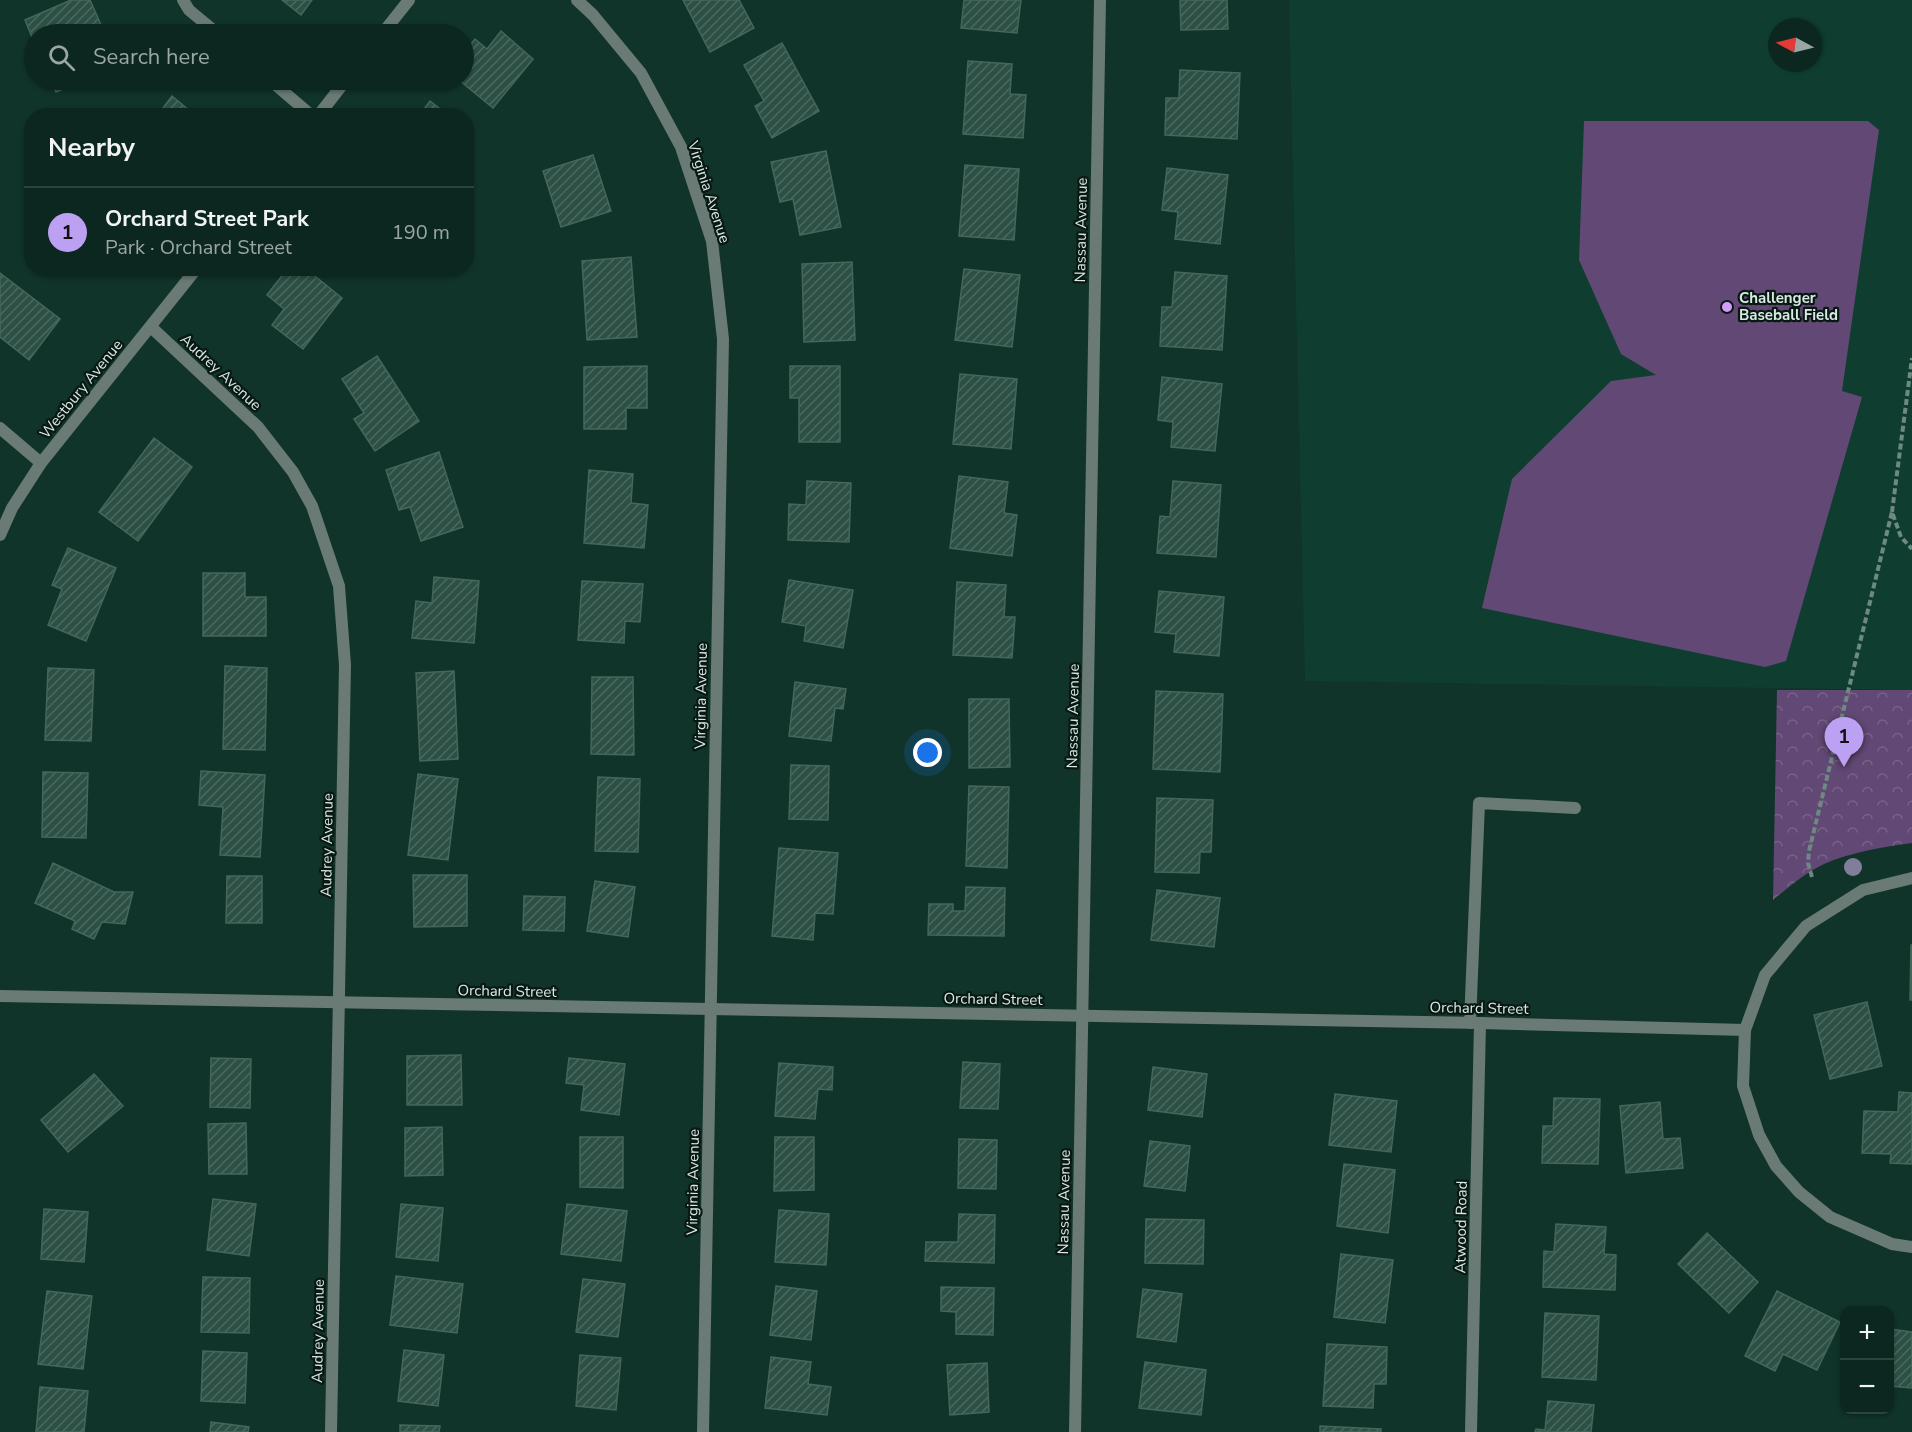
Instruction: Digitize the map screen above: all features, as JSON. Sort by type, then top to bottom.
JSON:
[{"type":"street","points":[[183,0],[189,10],[206,24]]},
{"type":"street","points":[[390,24],[409,0]]},
{"type":"street","name":"Virginia Avenue","points":[[577,0],[593,15],[640,73],[681,147],[712,241],[723,339],[703,1432]]},
{"type":"street","name":"Nassau Avenue","points":[[1075,1432],[1100,0]]},
{"type":"street","points":[[282,90],[303,108]]},
{"type":"street","points":[[324,108],[338,90]]},
{"type":"street","name":"Westbury Avenue","points":[[0,535],[12,508],[41,463],[191,276]]},
{"type":"street","name":"Audrey Avenue","points":[[151,327],[258,427],[293,472],[312,506],[339,586],[345,665],[331,1432]]},
{"type":"street","points":[[0,428],[41,463]]},
{"type":"street","name":"Atwood Road","points":[[1472,1432],[1479,803],[1575,808]]},
{"type":"street","points":[[1912,878],[1863,890],[1806,926],[1765,975],[1745,1030],[1743,1086],[1759,1134],[1776,1166],[1799,1192],[1830,1217],[1892,1244],[1912,1247]]},
{"type":"street","name":"Orchard Street","points":[[0,996],[1745,1030]]},
{"type":"path","points":[[1812,877],[1808,863],[1809,851],[1892,512],[1912,358]]},
{"type":"path","points":[[1892,512],[1901,537],[1912,549]]},
{"type":"shaded area","points":[[1289,0],[1912,0],[1912,690],[1305,681]]},
{"type":"green space","points":[[1584,121],[1868,121],[1879,130],[1842,391],[1862,397],[1786,661],[1765,667],[1482,608],[1512,479],[1611,381],[1656,375],[1621,354],[1579,260]]},
{"type":"green space","points":[[1777,690],[1912,690],[1912,843],[1856,853],[1824,864],[1773,900]]},
{"type":"building","points":[[71,0],[90,0],[101,24],[27,24],[25,20]]},
{"type":"building","points":[[282,0],[312,0],[301,15]]},
{"type":"building","points":[[683,0],[739,0],[754,28],[710,52]]},
{"type":"building","points":[[964,0],[1021,0],[1017,33],[961,28]]},
{"type":"building","points":[[1180,0],[1227,0],[1228,29],[1181,30]]},
{"type":"building","points":[[501,31],[533,59],[493,108],[471,90],[474,90],[474,40],[487,49]]},
{"type":"building","points":[[782,43],[819,111],[772,138],[755,106],[764,101],[744,65]]},
{"type":"building","points":[[968,61],[1012,64],[1010,94],[1026,95],[1023,138],[963,134]]},
{"type":"building","points":[[1180,70],[1240,73],[1237,139],[1165,135],[1166,98],[1179,98]]},
{"type":"building","points":[[172,96],[186,108],[163,108]]},
{"type":"building","points":[[430,101],[439,108],[425,108]]},
{"type":"building","points":[[826,151],[841,227],[800,235],[793,199],[780,202],[771,162]]},
{"type":"building","points":[[593,155],[611,211],[561,227],[543,171]]},
{"type":"building","points":[[965,165],[1019,169],[1014,240],[959,236]]},
{"type":"building","points":[[1167,168],[1228,175],[1220,244],[1175,239],[1178,212],[1162,210]]},
{"type":"building","points":[[631,257],[637,337],[587,340],[582,261]]},
{"type":"building","points":[[852,262],[855,340],[804,342],[802,264]]},
{"type":"building","points":[[964,269],[1020,275],[1012,347],[955,340]]},
{"type":"building","points":[[1175,272],[1227,276],[1222,350],[1160,346],[1162,307],[1172,307]]},
{"type":"building","points":[[0,273],[60,319],[29,360],[0,337]]},
{"type":"building","points":[[282,276],[315,276],[342,298],[303,349],[272,325],[284,309],[267,295]]},
{"type":"building","points":[[377,356],[419,421],[375,451],[354,419],[364,413],[342,379]]},
{"type":"building","points":[[647,366],[647,408],[626,408],[626,429],[584,429],[584,367]]},
{"type":"building","points":[[790,366],[840,366],[840,442],[799,442],[799,398],[790,398]]},
{"type":"building","points":[[960,374],[1017,379],[1011,449],[953,444]]},
{"type":"building","points":[[1162,377],[1222,384],[1215,451],[1171,447],[1173,422],[1158,420]]},
{"type":"building","points":[[154,438],[192,467],[138,541],[99,512]]},
{"type":"building","points":[[439,452],[463,527],[421,541],[410,507],[399,510],[386,470]]},
{"type":"building","points":[[589,470],[633,474],[631,503],[648,505],[644,548],[584,543]]},
{"type":"building","points":[[959,476],[1008,482],[1004,513],[1017,515],[1012,556],[950,548]]},
{"type":"building","points":[[807,481],[851,483],[849,542],[788,540],[789,504],[806,505]]},
{"type":"building","points":[[1173,481],[1221,485],[1216,557],[1157,553],[1160,516],[1170,517]]},
{"type":"building","points":[[68,548],[116,568],[86,641],[48,625],[62,589],[52,585]]},
{"type":"building","points":[[203,573],[245,573],[245,597],[266,597],[266,636],[203,636]]},
{"type":"building","points":[[434,577],[479,581],[474,643],[412,638],[416,601],[432,603]]},
{"type":"building","points":[[789,580],[853,590],[843,648],[804,641],[806,626],[782,622]]},
{"type":"building","points":[[582,581],[643,584],[640,622],[625,621],[624,643],[578,640]]},
{"type":"building","points":[[957,582],[1006,585],[1004,617],[1015,617],[1012,658],[953,655]]},
{"type":"building","points":[[1159,591],[1224,597],[1219,656],[1174,652],[1176,634],[1155,632]]},
{"type":"building","points":[[225,666],[267,668],[265,750],[223,749]]},
{"type":"building","points":[[48,668],[94,670],[91,741],[45,740]]},
{"type":"building","points":[[454,671],[458,759],[420,761],[416,673]]},
{"type":"building","points":[[592,677],[633,677],[634,755],[591,754]]},
{"type":"building","points":[[795,682],[846,689],[843,709],[835,708],[831,741],[789,736]]},
{"type":"building","points":[[1156,691],[1223,694],[1220,772],[1153,769]]},
{"type":"building","points":[[969,699],[1009,699],[1010,767],[969,768]]},
{"type":"building","points":[[791,765],[829,766],[828,820],[789,819]]},
{"type":"building","points":[[201,771],[265,775],[260,857],[220,855],[223,807],[199,805]]},
{"type":"building","points":[[43,772],[88,773],[86,838],[42,837]]},
{"type":"building","points":[[418,774],[458,779],[448,860],[408,855]]},
{"type":"building","points":[[598,777],[640,779],[638,852],[595,851]]},
{"type":"building","points":[[969,786],[1009,787],[1007,868],[966,866]]},
{"type":"building","points":[[1157,798],[1213,800],[1211,852],[1200,852],[1199,873],[1155,872]]},
{"type":"building","points":[[779,848],[838,853],[833,914],[815,913],[813,940],[772,936]]},
{"type":"building","points":[[53,863],[114,892],[133,892],[125,924],[102,922],[94,939],[72,929],[75,921],[35,903]]},
{"type":"building","points":[[413,875],[467,875],[467,926],[414,927]]},
{"type":"building","points":[[227,876],[262,876],[262,923],[226,923]]},
{"type":"building","points":[[595,881],[635,887],[628,937],[587,931]]},
{"type":"building","points":[[966,887],[1005,888],[1004,936],[928,935],[929,904],[953,904],[953,911],[965,911]]},
{"type":"building","points":[[1157,890],[1220,898],[1214,947],[1151,940]]},
{"type":"building","points":[[524,896],[565,897],[564,931],[523,930]]},
{"type":"building","points":[[1911,945],[1912,1000],[1910,1000]]},
{"type":"building","points":[[1867,1002],[1882,1066],[1830,1079],[1814,1015]]},
{"type":"building","points":[[461,1055],[462,1105],[407,1105],[407,1056]]},
{"type":"building","points":[[211,1058],[251,1059],[250,1108],[210,1107]]},
{"type":"building","points":[[569,1058],[625,1064],[619,1115],[581,1110],[584,1085],[566,1083]]},
{"type":"building","points":[[963,1062],[1000,1064],[998,1109],[960,1108]]},
{"type":"building","points":[[779,1063],[833,1067],[832,1090],[818,1089],[815,1119],[775,1116]]},
{"type":"building","points":[[1153,1067],[1207,1074],[1202,1117],[1148,1110]]},
{"type":"building","points":[[94,1074],[123,1106],[68,1152],[41,1120]]},
{"type":"building","points":[[1899,1092],[1912,1093],[1912,1164],[1890,1163],[1891,1154],[1862,1153],[1864,1111],[1898,1112]]},
{"type":"building","points":[[1335,1094],[1397,1101],[1391,1152],[1329,1145]]},
{"type":"building","points":[[1554,1098],[1600,1099],[1598,1164],[1542,1163],[1543,1126],[1553,1126]]},
{"type":"building","points":[[1660,1102],[1663,1139],[1680,1138],[1683,1168],[1626,1173],[1620,1106]]},
{"type":"building","points":[[246,1123],[247,1174],[209,1174],[208,1124]]},
{"type":"building","points":[[442,1127],[443,1175],[405,1176],[405,1128]]},
{"type":"building","points":[[580,1137],[623,1137],[623,1188],[580,1187]]},
{"type":"building","points":[[775,1137],[814,1137],[814,1190],[774,1191]]},
{"type":"building","points":[[959,1139],[997,1140],[996,1189],[958,1188]]},
{"type":"building","points":[[1150,1141],[1190,1146],[1185,1191],[1144,1186]]},
{"type":"building","points":[[1344,1164],[1395,1170],[1388,1233],[1337,1226]]},
{"type":"building","points":[[213,1199],[256,1204],[249,1256],[207,1250]]},
{"type":"building","points":[[401,1204],[443,1208],[438,1261],[396,1257]]},
{"type":"building","points":[[567,1204],[627,1211],[621,1261],[561,1254]]},
{"type":"building","points":[[44,1209],[88,1212],[84,1262],[41,1259]]},
{"type":"building","points":[[779,1210],[829,1214],[826,1265],[775,1262]]},
{"type":"building","points":[[959,1214],[995,1215],[994,1263],[925,1261],[926,1242],[958,1242]]},
{"type":"building","points":[[1146,1219],[1204,1220],[1203,1264],[1145,1263]]},
{"type":"building","points":[[1556,1224],[1606,1227],[1604,1254],[1616,1255],[1615,1290],[1543,1287],[1544,1251],[1554,1252]]},
{"type":"building","points":[[1707,1233],[1758,1282],[1729,1313],[1678,1264]]},
{"type":"building","points":[[1341,1254],[1393,1260],[1385,1323],[1334,1317]]},
{"type":"building","points":[[396,1276],[463,1284],[457,1333],[390,1325]]},
{"type":"building","points":[[203,1277],[250,1278],[249,1333],[201,1332]]},
{"type":"building","points":[[583,1279],[625,1284],[618,1337],[576,1332]]},
{"type":"building","points":[[776,1286],[817,1291],[811,1340],[770,1335]]},
{"type":"building","points":[[941,1287],[994,1288],[993,1335],[956,1334],[956,1312],[941,1311]]},
{"type":"building","points":[[1143,1289],[1182,1294],[1176,1342],[1137,1337]]},
{"type":"building","points":[[47,1291],[92,1296],[83,1369],[38,1364]]},
{"type":"building","points":[[1777,1291],[1840,1322],[1817,1370],[1783,1354],[1775,1371],[1745,1356]]},
{"type":"building","points":[[1545,1313],[1599,1316],[1596,1380],[1542,1377]]},
{"type":"building","points":[[1894,1330],[1912,1332],[1912,1388],[1894,1386]]},
{"type":"building","points":[[1327,1344],[1387,1347],[1386,1384],[1374,1384],[1373,1408],[1323,1406]]},
{"type":"building","points":[[404,1350],[444,1355],[438,1406],[398,1401]]},
{"type":"building","points":[[203,1351],[247,1353],[245,1403],[201,1401]]},
{"type":"building","points":[[580,1355],[621,1358],[616,1410],[576,1406]]},
{"type":"building","points":[[771,1357],[811,1362],[808,1384],[831,1387],[827,1415],[765,1408]]},
{"type":"building","points":[[1145,1362],[1206,1370],[1201,1415],[1139,1408]]},
{"type":"building","points":[[987,1363],[989,1412],[950,1415],[947,1365]]},
{"type":"building","points":[[40,1387],[88,1391],[84,1432],[36,1432]]},
{"type":"building","points":[[1548,1401],[1594,1405],[1591,1432],[1535,1432],[1536,1429],[1545,1430]]},
{"type":"building","points":[[211,1422],[249,1427],[248,1432],[210,1432]]},
{"type":"building","points":[[400,1425],[440,1426],[439,1432],[400,1432]]},
{"type":"building","points":[[1320,1426],[1381,1429],[1381,1432],[1320,1432]]},
{"type":"place","name":"Challenger Baseball Field","points":[[1727,307]]},
{"type":"place","name":"Orchard Street Park","points":[[1844,767]]}]
